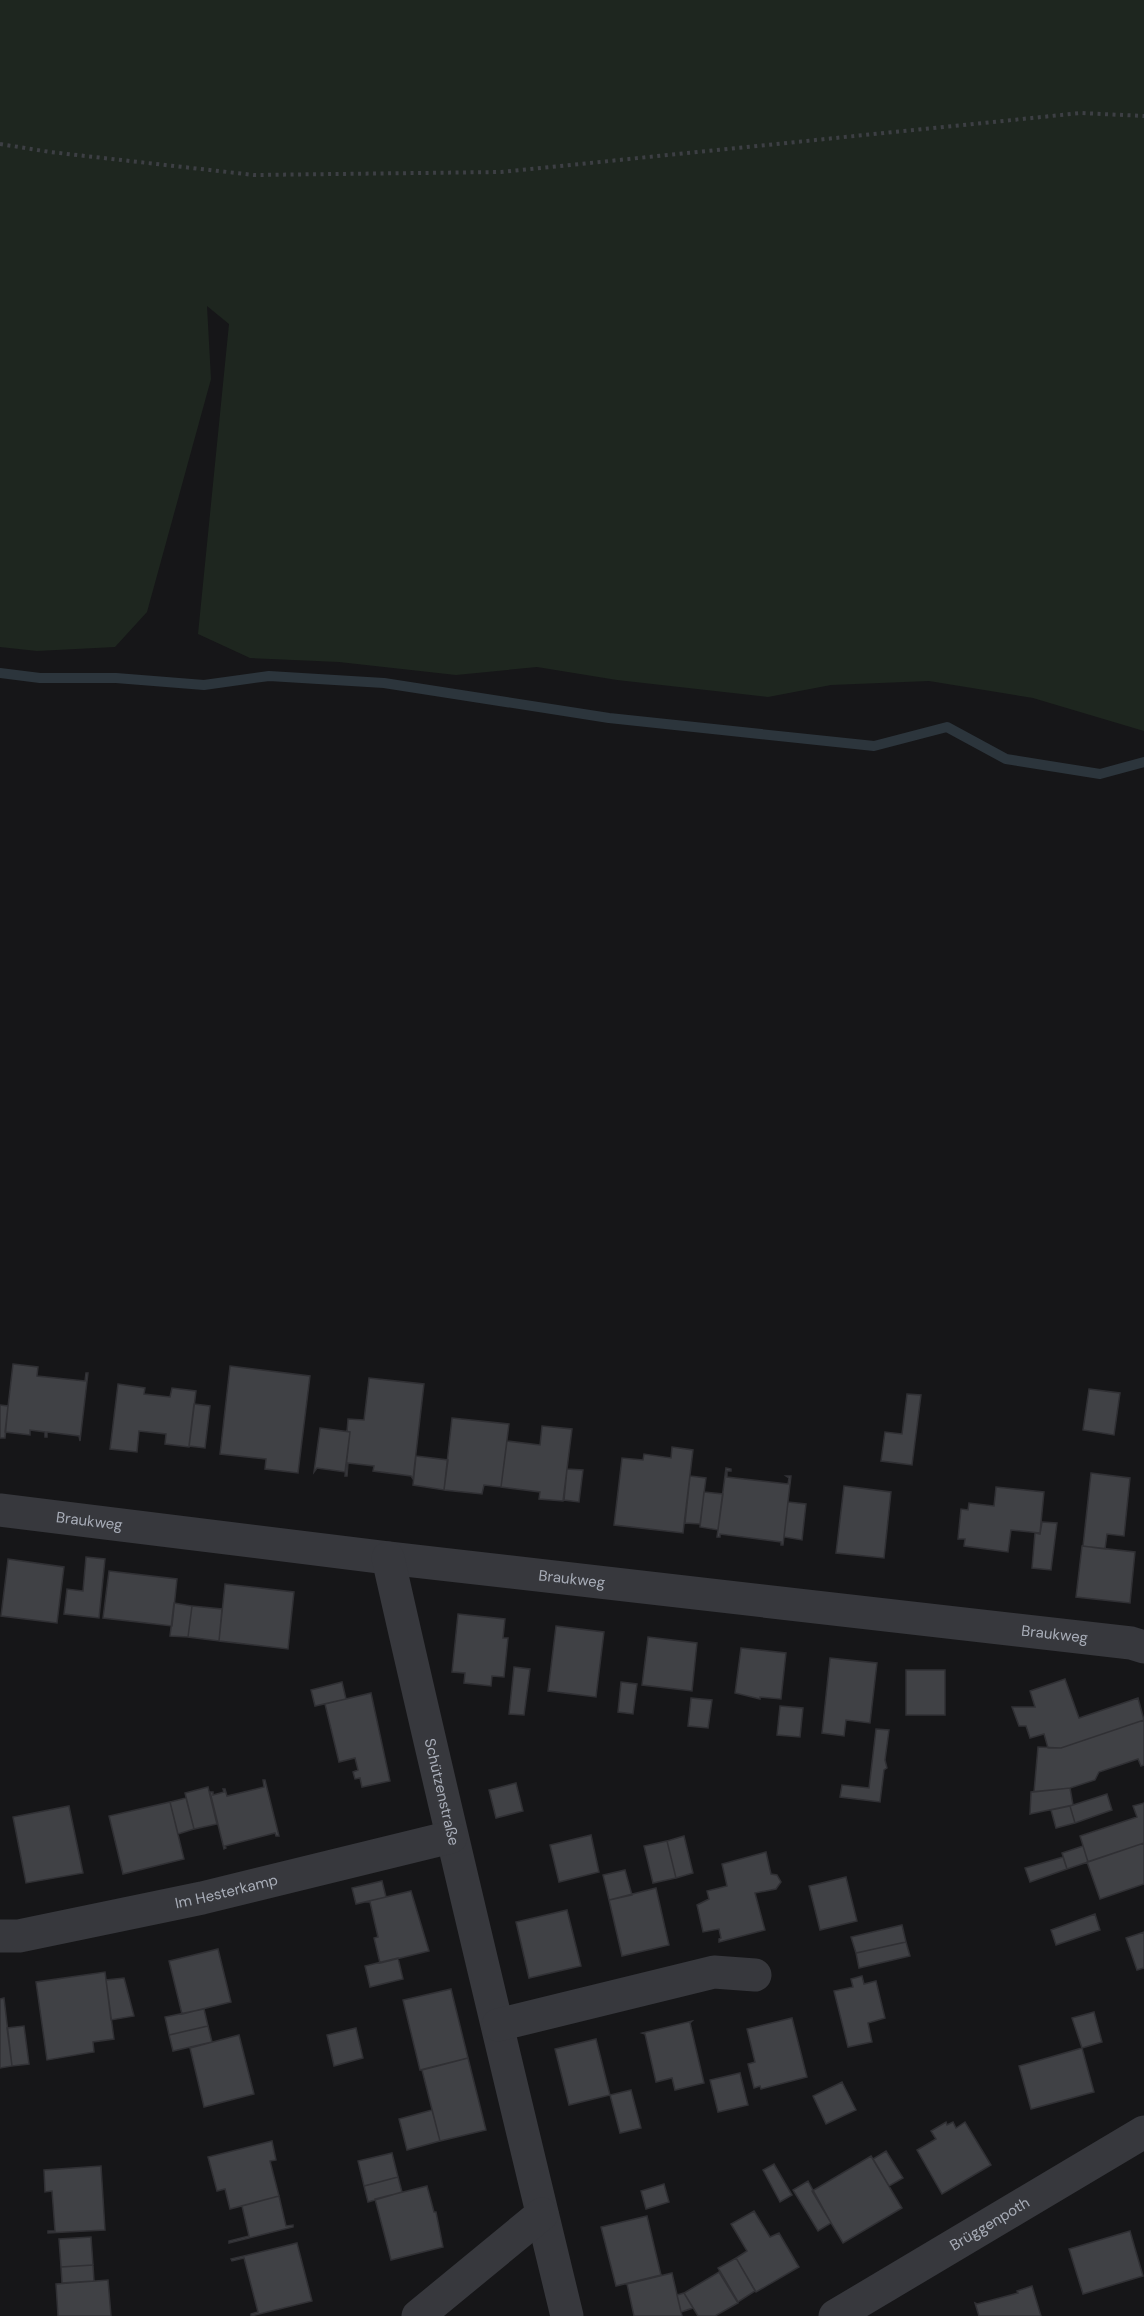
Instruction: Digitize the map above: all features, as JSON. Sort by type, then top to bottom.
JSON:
[{"type":"street","name":"Braukweg","points":[[0,1510],[388,1558],[1131,1643],[1144,1647]]},
{"type":"street","name":"Schützenstraße","points":[[388,1558],[451,1837],[567,2316]]},
{"type":"street","name":"Im Hesterkamp","points":[[0,1936],[19,1936],[202,1898],[451,1837]]},
{"type":"street","points":[[498,2025],[714,1972],[755,1975]]},
{"type":"street","name":"Brüggenpoth","points":[[835,2316],[1144,2132]]},
{"type":"street","points":[[418,2316],[542,2214]]},
{"type":"path","points":[[0,144],[50,152],[254,175],[501,172],[1081,113],[1144,116]]},
{"type":"shaded area","points":[[0,0],[1144,0],[1144,731],[1033,698],[929,681],[831,685],[768,697],[617,680],[537,667],[456,675],[339,662],[250,658],[198,634],[229,324],[207,306],[211,379],[147,612],[115,647],[37,651],[0,647]]},
{"type":"building","points":[[13,1364],[38,1367],[37,1376],[85,1381],[86,1373],[88,1373],[80,1441],[79,1436],[47,1432],[47,1437],[45,1437],[45,1432],[30,1430],[30,1435],[5,1432]]},
{"type":"building","points":[[230,1366],[310,1376],[298,1473],[265,1469],[266,1459],[220,1454]]},
{"type":"building","points":[[369,1378],[424,1384],[413,1479],[411,1476],[373,1471],[374,1466],[348,1463],[347,1476],[345,1476],[350,1432],[347,1432],[348,1419],[364,1420]]},
{"type":"building","points":[[118,1384],[145,1388],[144,1394],[170,1397],[172,1388],[196,1391],[189,1447],[165,1444],[166,1434],[139,1431],[137,1452],[110,1449]]},
{"type":"building","points":[[1089,1389],[1120,1393],[1114,1435],[1083,1430]]},
{"type":"building","points":[[907,1394],[921,1395],[912,1465],[881,1461],[885,1432],[902,1434]]},
{"type":"building","points":[[194,1404],[210,1406],[205,1448],[189,1446]]},
{"type":"building","points":[[0,1405],[8,1406],[5,1438],[0,1438]]},
{"type":"building","points":[[452,1418],[509,1424],[501,1487],[484,1485],[482,1494],[444,1490]]},
{"type":"building","points":[[542,1426],[572,1429],[563,1501],[539,1499],[540,1492],[501,1487],[507,1441],[540,1445]]},
{"type":"building","points":[[320,1428],[350,1432],[345,1472],[317,1468],[314,1472]]},
{"type":"building","points":[[672,1447],[693,1450],[683,1533],[614,1525],[622,1458],[643,1460],[644,1454],[671,1458]]},
{"type":"building","points":[[416,1456],[448,1460],[444,1490],[413,1485]]},
{"type":"building","points":[[726,1468],[731,1469],[727,1471],[727,1477],[788,1484],[789,1478],[786,1476],[791,1476],[783,1545],[781,1542],[720,1534],[720,1537],[717,1537]]},
{"type":"building","points":[[567,1469],[583,1470],[579,1502],[564,1500]]},
{"type":"building","points":[[1091,1473],[1130,1478],[1124,1536],[1107,1534],[1105,1549],[1083,1546]]},
{"type":"building","points":[[690,1476],[706,1478],[700,1524],[685,1523]]},
{"type":"building","points":[[844,1486],[891,1492],[884,1558],[836,1553]]},
{"type":"building","points":[[996,1487],[1044,1492],[1040,1533],[1011,1530],[1008,1552],[964,1546],[965,1539],[958,1539],[961,1509],[968,1510],[969,1503],[994,1506]]},
{"type":"building","points":[[704,1492],[723,1494],[718,1530],[700,1527]]},
{"type":"building","points":[[788,1502],[806,1504],[802,1540],[784,1537]]},
{"type":"building","points":[[1042,1522],[1057,1523],[1051,1570],[1032,1568],[1035,1533],[1040,1534]]},
{"type":"building","points":[[1082,1546],[1135,1552],[1130,1603],[1076,1597]]},
{"type":"building","points":[[86,1557],[105,1559],[99,1618],[64,1614],[67,1589],[83,1591]]},
{"type":"building","points":[[8,1559],[64,1567],[57,1623],[1,1616]]},
{"type":"building","points":[[109,1571],[177,1579],[172,1626],[103,1618]]},
{"type":"building","points":[[225,1584],[294,1592],[288,1649],[219,1641]]},
{"type":"building","points":[[174,1603],[192,1606],[188,1637],[170,1636]]},
{"type":"building","points":[[192,1606],[222,1609],[219,1641],[188,1637]]},
{"type":"building","points":[[458,1614],[505,1619],[503,1638],[508,1638],[504,1677],[492,1676],[491,1686],[464,1683],[465,1673],[452,1672]]},
{"type":"building","points":[[556,1626],[604,1632],[596,1697],[548,1691]]},
{"type":"building","points":[[648,1637],[697,1643],[692,1691],[642,1685]]},
{"type":"building","points":[[741,1648],[786,1653],[781,1699],[760,1697],[760,1699],[735,1693]]},
{"type":"building","points":[[830,1658],[877,1663],[870,1723],[846,1720],[844,1736],[822,1733]]},
{"type":"building","points":[[514,1667],[530,1669],[524,1715],[509,1714]]},
{"type":"building","points":[[906,1670],[945,1670],[945,1715],[906,1715]]},
{"type":"building","points":[[1065,1679],[1079,1718],[1138,1698],[1144,1720],[1061,1748],[1048,1748],[1044,1734],[1030,1738],[1026,1726],[1019,1726],[1012,1707],[1035,1707],[1030,1691]]},
{"type":"building","points":[[342,1682],[346,1699],[315,1706],[311,1690]]},
{"type":"building","points":[[621,1682],[637,1684],[633,1714],[618,1712]]},
{"type":"building","points":[[371,1693],[390,1781],[362,1787],[360,1778],[355,1779],[353,1772],[358,1770],[355,1758],[339,1762],[325,1704]]},
{"type":"building","points":[[691,1698],[712,1700],[708,1728],[688,1726]]},
{"type":"building","points":[[780,1706],[803,1708],[800,1737],[777,1735]]},
{"type":"building","points":[[1144,1720],[1144,1765],[1141,1766],[1138,1759],[1099,1772],[1095,1780],[1070,1788],[1034,1792],[1038,1747],[1061,1748]]},
{"type":"building","points":[[876,1729],[889,1730],[885,1760],[887,1768],[884,1770],[880,1802],[840,1797],[842,1785],[869,1788]]},
{"type":"building","points":[[263,1780],[265,1780],[279,1836],[275,1833],[225,1846],[224,1849],[210,1792],[213,1792],[213,1795],[224,1792],[223,1789],[225,1789],[227,1796],[264,1787]]},
{"type":"building","points":[[516,1783],[523,1811],[496,1818],[489,1790]]},
{"type":"building","points":[[208,1787],[217,1824],[194,1829],[185,1793]]},
{"type":"building","points":[[1070,1788],[1073,1805],[1030,1814],[1031,1792]]},
{"type":"building","points":[[1107,1794],[1112,1810],[1075,1823],[1070,1806]]},
{"type":"building","points":[[186,1798],[194,1829],[178,1834],[170,1802]]},
{"type":"building","points":[[170,1802],[184,1859],[123,1874],[109,1816]]},
{"type":"building","points":[[1144,1803],[1144,1843],[1088,1862],[1080,1836],[1137,1817],[1133,1806]]},
{"type":"building","points":[[69,1806],[83,1873],[26,1883],[13,1817]]},
{"type":"building","points":[[1070,1806],[1075,1823],[1056,1828],[1051,1810]]},
{"type":"building","points":[[591,1835],[599,1872],[559,1882],[550,1845]]},
{"type":"building","points":[[684,1836],[693,1873],[676,1878],[667,1841]]},
{"type":"building","points":[[667,1841],[676,1878],[653,1883],[644,1846]]},
{"type":"building","points":[[1144,1843],[1144,1884],[1100,1899],[1087,1862]]},
{"type":"building","points":[[1083,1846],[1088,1862],[1067,1869],[1062,1853]]},
{"type":"building","points":[[766,1852],[771,1874],[777,1875],[781,1882],[776,1889],[755,1893],[765,1930],[719,1942],[721,1938],[719,1929],[703,1932],[697,1905],[709,1899],[707,1891],[727,1886],[722,1864]]},
{"type":"building","points":[[1063,1857],[1067,1869],[1030,1882],[1025,1868]]},
{"type":"building","points":[[625,1870],[632,1895],[609,1900],[603,1875]]},
{"type":"building","points":[[846,1877],[857,1921],[820,1930],[809,1886]]},
{"type":"building","points":[[382,1881],[386,1897],[356,1904],[352,1888]]},
{"type":"building","points":[[656,1888],[669,1945],[622,1956],[609,1900]]},
{"type":"building","points":[[411,1891],[429,1951],[380,1963],[374,1938],[378,1937],[370,1902],[365,1902]]},
{"type":"building","points":[[567,1910],[581,1966],[529,1978],[516,1922]]},
{"type":"building","points":[[1095,1914],[1100,1930],[1056,1945],[1051,1930]]},
{"type":"building","points":[[902,1925],[906,1942],[856,1953],[851,1937]]},
{"type":"building","points":[[1144,1932],[1144,1968],[1137,1970],[1126,1938]]},
{"type":"building","points":[[906,1942],[910,1956],[859,1968],[856,1953]]},
{"type":"building","points":[[218,1949],[231,2002],[182,2014],[169,1961]]},
{"type":"building","points":[[398,1958],[403,1979],[370,1987],[365,1966]]},
{"type":"building","points":[[105,1972],[114,2039],[93,2042],[94,2052],[47,2060],[36,1982]]},
{"type":"building","points":[[862,1976],[864,1984],[876,1981],[885,2018],[868,2023],[872,2042],[848,2047],[834,1991],[853,1987],[851,1979]]},
{"type":"building","points":[[124,1978],[134,2016],[111,2020],[106,1980]]},
{"type":"building","points":[[451,1989],[468,2058],[420,2070],[403,2000]]},
{"type":"building","points":[[4,1998],[12,2066],[0,2068],[0,1999]]},
{"type":"building","points":[[204,2009],[208,2026],[169,2035],[165,2017]]},
{"type":"building","points":[[1094,2012],[1102,2042],[1082,2048],[1072,2018]]},
{"type":"building","points":[[792,2018],[807,2077],[761,2089],[760,2086],[754,2088],[748,2064],[755,2062],[747,2029]]},
{"type":"building","points":[[692,2021],[690,2023],[704,2083],[675,2090],[672,2078],[656,2082],[645,2034],[642,2033]]},
{"type":"building","points":[[24,2026],[29,2064],[12,2066],[7,2028]]},
{"type":"building","points":[[208,2026],[212,2042],[173,2051],[169,2035]]},
{"type":"building","points":[[356,2028],[363,2058],[334,2066],[327,2035]]},
{"type":"building","points":[[239,2035],[254,2094],[204,2107],[190,2048]]},
{"type":"building","points":[[596,2039],[610,2095],[569,2105],[555,2049]]},
{"type":"building","points":[[1082,2048],[1094,2092],[1031,2109],[1019,2066]]},
{"type":"building","points":[[468,2058],[486,2130],[440,2141],[422,2070]]},
{"type":"building","points":[[740,2073],[748,2105],[718,2112],[710,2080]]},
{"type":"building","points":[[842,2082],[856,2110],[826,2124],[813,2096]]},
{"type":"building","points":[[631,2090],[641,2128],[620,2133],[610,2095]]},
{"type":"building","points":[[432,2110],[440,2141],[407,2150],[399,2119]]},
{"type":"building","points":[[946,2122],[947,2125],[953,2122],[956,2128],[965,2122],[991,2165],[942,2194],[917,2150],[936,2139],[931,2131]]},
{"type":"building","points":[[272,2141],[276,2160],[270,2161],[279,2196],[230,2209],[225,2189],[217,2191],[208,2157]]},
{"type":"building","points":[[886,2151],[903,2178],[889,2186],[873,2159]]},
{"type":"building","points":[[392,2153],[398,2177],[364,2186],[358,2161]]},
{"type":"building","points":[[871,2156],[902,2208],[843,2243],[812,2191]]},
{"type":"building","points":[[774,2164],[792,2195],[780,2202],[763,2170]]},
{"type":"building","points":[[101,2166],[105,2230],[48,2233],[48,2231],[55,2231],[52,2191],[45,2192],[44,2170]]},
{"type":"building","points":[[398,2177],[402,2192],[368,2202],[364,2186]]},
{"type":"building","points":[[808,2181],[831,2223],[818,2231],[793,2190]]},
{"type":"building","points":[[664,2184],[669,2202],[646,2209],[641,2191]]},
{"type":"building","points":[[427,2186],[434,2212],[436,2212],[443,2247],[391,2260],[375,2199]]},
{"type":"building","points":[[279,2196],[286,2226],[293,2225],[293,2227],[229,2243],[229,2241],[249,2236],[242,2206]]},
{"type":"building","points":[[754,2211],[770,2237],[779,2233],[799,2267],[756,2292],[736,2258],[747,2251],[731,2224]]},
{"type":"building","points":[[647,2216],[661,2275],[616,2286],[601,2227]]},
{"type":"building","points":[[1130,2231],[1143,2276],[1083,2294],[1069,2249]]},
{"type":"building","points":[[91,2237],[93,2265],[61,2267],[59,2239]]},
{"type":"building","points":[[297,2243],[312,2301],[251,2316],[258,2312],[244,2258],[232,2261],[231,2259]]},
{"type":"building","points":[[736,2258],[755,2291],[738,2302],[718,2268]]},
{"type":"building","points":[[93,2265],[94,2281],[62,2283],[61,2267]]},
{"type":"building","points":[[719,2272],[738,2303],[715,2316],[698,2316],[684,2293]]},
{"type":"building","points":[[672,2273],[682,2316],[634,2316],[627,2284]]},
{"type":"building","points":[[108,2280],[111,2316],[58,2316],[56,2284]]},
{"type":"building","points":[[1032,2286],[1041,2316],[979,2316],[975,2303],[1018,2293],[1017,2291]]},
{"type":"building","points":[[684,2293],[693,2308],[681,2312],[677,2295]]},
{"type":"waterway","points":[[0,673],[40,678],[116,678],[204,685],[269,676],[384,683],[609,718],[874,746],[947,727],[1006,759],[1100,774],[1144,762]]}]
